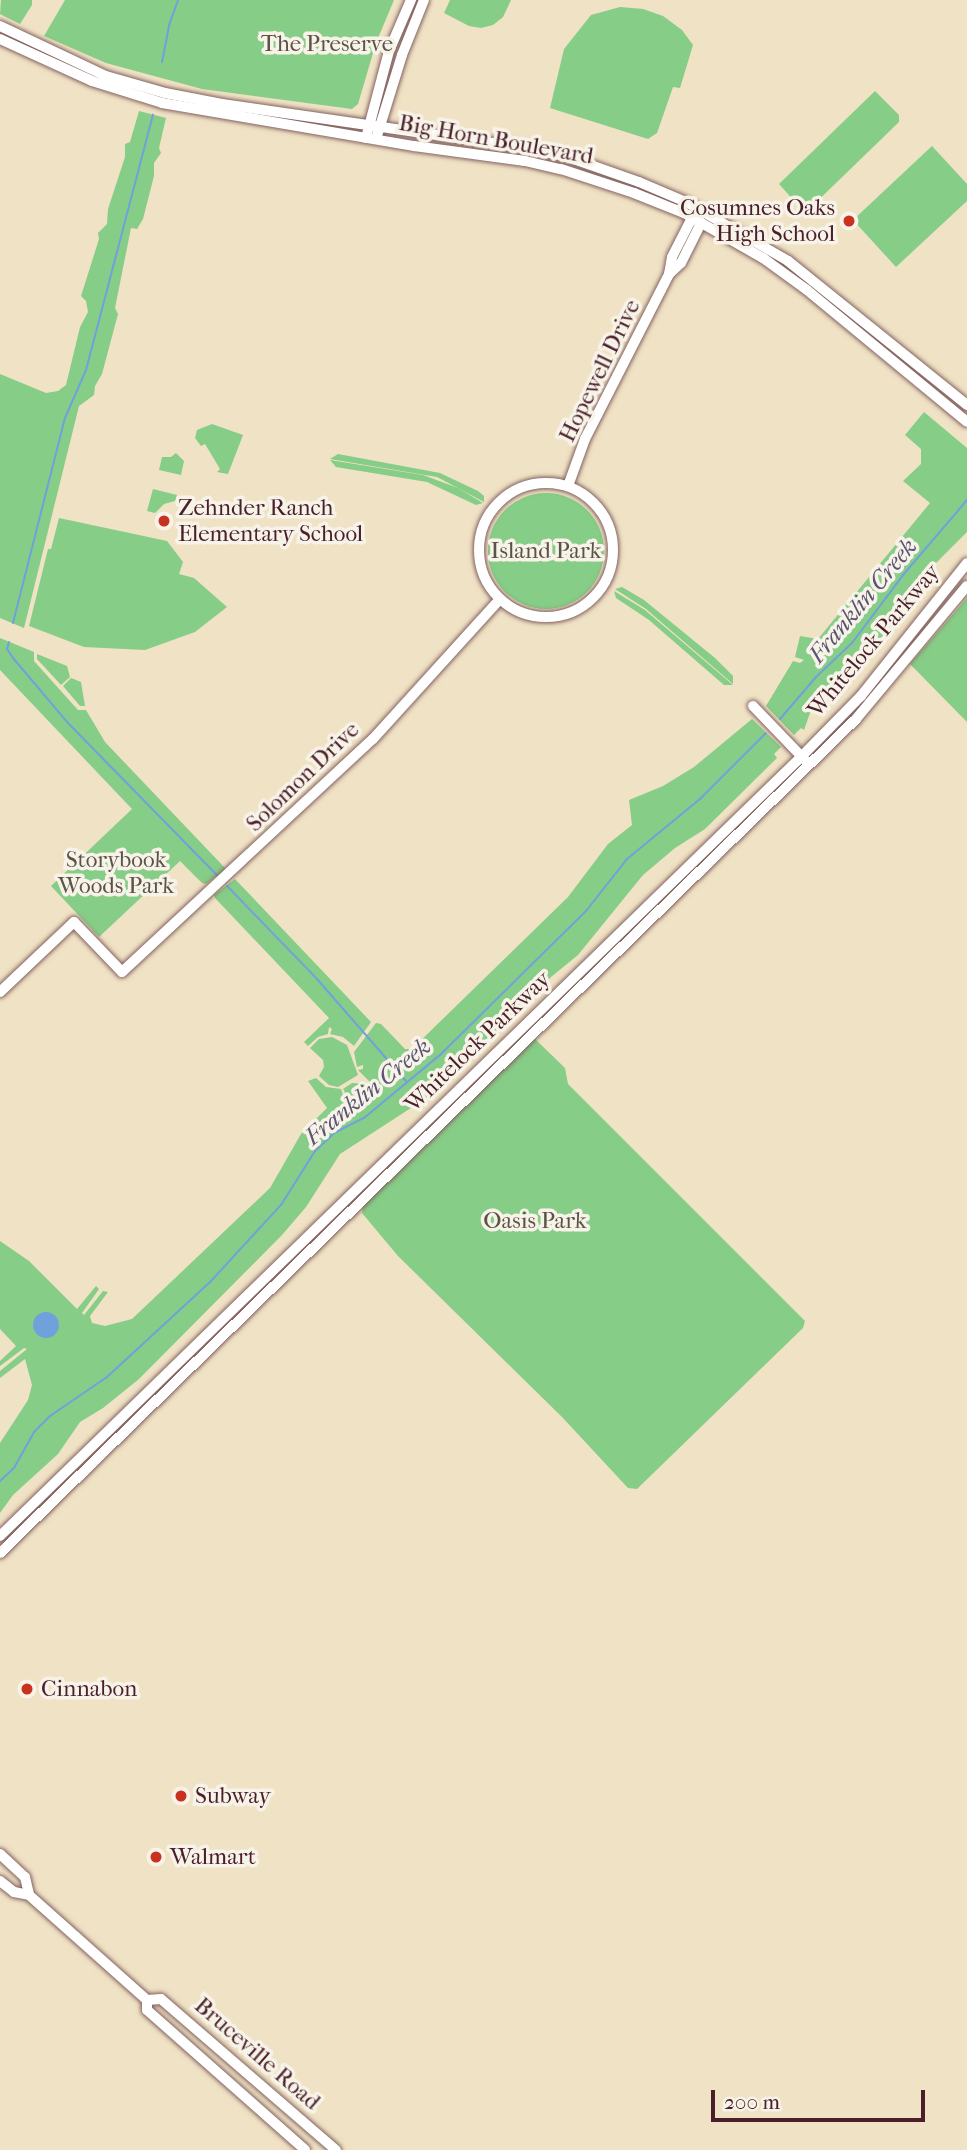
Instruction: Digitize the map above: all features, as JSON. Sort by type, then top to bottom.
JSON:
[{"type":"main road","name":"Big Horn Boulevard","points":[[0,26],[106,76],[165,93],[527,148],[565,156],[686,202],[768,248],[816,281],[967,405]]},
{"type":"main road","name":"Big Horn Boulevard","points":[[0,39],[73,74],[162,103],[561,169],[607,182],[696,220],[763,258],[807,290],[967,422]]},
{"type":"main road","name":"Whitelock Parkway","points":[[805,760],[861,696],[967,562]]},
{"type":"main road","name":"Whitelock Parkway","points":[[0,1553],[241,1310],[805,760],[865,708],[967,586]]},
{"type":"main road","name":"Whitelock Parkway","points":[[0,1535],[241,1310]]},
{"type":"main road","name":"Bruceville Road","points":[[0,1854],[25,1877],[29,1895]]},
{"type":"main road","name":"Bruceville Road","points":[[0,1881],[13,1892],[29,1895],[147,2000],[161,1999],[335,2150]]},
{"type":"main road","name":"Bruceville Road","points":[[147,2000],[147,2010],[305,2150]]},
{"type":"street","points":[[371,139],[388,51],[411,0]]},
{"type":"street","points":[[373,126],[424,0]]},
{"type":"street","name":"Hopewell Drive","points":[[568,486],[585,439],[669,274],[672,257],[696,220]]},
{"type":"street","points":[[549,483],[568,486],[591,500],[608,524],[614,549],[606,585],[581,608],[551,618],[524,614],[500,600],[486,581],[479,560],[480,538],[487,518],[497,504],[522,488],[549,483]]},
{"type":"street","name":"Solomon Drive","points":[[0,992],[74,922],[122,972],[373,738],[500,600]]},
{"type":"street","points":[[753,706],[805,760]]},
{"type":"green space","points":[[1,0],[32,0],[32,5],[20,24],[0,14]]},
{"type":"green space","name":"The Preserve","points":[[65,0],[394,0],[376,43],[358,104],[352,109],[202,89],[106,63],[44,36]]},
{"type":"green space","points":[[450,0],[511,0],[503,17],[493,25],[481,28],[469,26],[444,13]]},
{"type":"green space","points":[[620,7],[643,9],[663,16],[682,30],[693,45],[680,88],[673,87],[657,133],[648,139],[550,108],[564,49],[591,15]]},
{"type":"green space","points":[[875,91],[899,115],[899,122],[805,213],[779,184]]},
{"type":"green space","points":[[139,111],[166,118],[159,148],[161,153],[154,163],[154,176],[143,219],[137,229],[131,228],[115,308],[118,314],[102,374],[95,386],[94,395],[79,406],[24,628],[0,618],[0,374],[46,393],[58,391],[66,385],[80,327],[88,312],[86,301],[81,296],[99,239],[98,233],[107,224],[108,209],[125,157],[125,144],[130,142]]},
{"type":"green space","points":[[932,146],[967,184],[967,201],[896,267],[853,220]]},
{"type":"green space","points":[[924,412],[967,448],[967,532],[930,569],[875,647],[827,691],[810,713],[804,730],[801,728],[794,735],[766,706],[793,661],[800,663],[804,660],[795,657],[800,636],[818,639],[930,503],[903,481],[921,464],[921,449],[905,435]]},
{"type":"green space","points":[[212,424],[243,435],[228,474],[217,472],[220,469],[205,444],[201,446],[195,438],[197,430]]},
{"type":"green space","points":[[176,453],[184,461],[181,475],[159,470],[162,457],[171,457]]},
{"type":"green space","points":[[338,454],[440,473],[478,491],[484,496],[484,502],[437,477],[330,459]]},
{"type":"green space","points":[[330,460],[423,475],[458,488],[483,503],[476,505],[427,482],[336,467]]},
{"type":"green space","points":[[153,489],[177,495],[175,501],[164,504],[155,513],[147,511]]},
{"type":"green space","name":"Island Park","points":[[546,493],[568,497],[587,510],[600,529],[604,551],[600,573],[587,592],[568,605],[546,609],[524,605],[505,592],[492,573],[488,551],[492,529],[505,510],[524,497]]},
{"type":"green space","points":[[59,518],[167,541],[183,562],[179,574],[194,578],[227,607],[195,632],[145,650],[84,647],[29,626],[48,549],[51,549]]},
{"type":"green space","points":[[622,587],[644,600],[715,658],[733,676],[733,684],[646,609],[615,589]]},
{"type":"green space","points":[[614,591],[645,610],[733,685],[724,685],[649,620],[616,598]]},
{"type":"green space","points":[[967,598],[967,722],[910,664]]},
{"type":"green space","name":"Storybook Woods Park","points":[[0,638],[34,652],[34,661],[78,710],[86,710],[105,742],[225,868],[222,872],[206,884],[202,883],[180,861],[99,937],[51,886],[132,809],[0,670]]},
{"type":"green space","points":[[37,654],[67,666],[70,677],[61,685],[37,659]]},
{"type":"green space","points":[[71,678],[81,682],[85,706],[80,706],[63,686]]},
{"type":"green space","points":[[752,719],[781,747],[774,754],[777,758],[705,829],[675,848],[643,875],[578,955],[551,977],[479,1051],[437,1086],[434,1093],[340,1154],[306,1207],[282,1235],[139,1379],[103,1408],[80,1422],[58,1454],[13,1495],[0,1513],[0,1443],[28,1400],[32,1385],[25,1359],[0,1378],[0,1371],[27,1349],[24,1348],[0,1366],[0,1361],[16,1346],[0,1329],[0,1241],[29,1261],[77,1309],[96,1286],[99,1289],[82,1313],[84,1315],[103,1291],[108,1292],[90,1316],[92,1323],[105,1326],[132,1319],[270,1188],[301,1134],[327,1108],[308,1081],[316,1078],[326,1087],[341,1089],[343,1095],[343,1089],[352,1083],[368,1084],[370,1082],[358,1070],[363,1069],[363,1065],[357,1067],[354,1052],[376,1023],[381,1024],[405,1049],[412,1049],[568,897],[608,844],[632,825],[629,800],[663,786],[694,767]]},
{"type":"green space","points":[[235,879],[371,1022],[354,1046],[343,1037],[330,1034],[332,1029],[329,1027],[328,1034],[318,1037],[308,1046],[304,1042],[329,1018],[215,898],[214,895]]},
{"type":"green space","points":[[332,1037],[347,1045],[358,1075],[338,1087],[329,1085],[319,1076],[324,1067],[323,1060],[310,1048],[319,1039]]},
{"type":"green space","name":"Oasis Park","points":[[534,1038],[565,1068],[568,1084],[805,1321],[803,1328],[637,1489],[628,1488],[562,1417],[398,1256],[362,1213],[363,1205]]},
{"type":"water","points":[[46,1312],[55,1316],[59,1325],[55,1334],[46,1338],[37,1334],[33,1325],[37,1316]]},
{"type":"waterway","points":[[162,62],[169,25],[178,0]]},
{"type":"waterway","points":[[13,623],[65,418],[86,370],[153,115]]},
{"type":"waterway","name":"Franklin Creek","points":[[780,719],[816,677],[852,643],[903,575],[967,500]]},
{"type":"waterway","points":[[9,642],[7,649],[13,658],[68,723],[217,875]]},
{"type":"waterway","name":"Franklin Creek","points":[[0,1481],[14,1468],[34,1432],[50,1416],[107,1377],[211,1281],[281,1205],[315,1151],[334,1133],[364,1118],[441,1054],[586,911],[627,859],[700,799],[766,733]]},
{"type":"waterway","points":[[227,886],[317,979],[406,1081]]},
{"type":"place","name":"Cosumnes Oaks High School","points":[[849,221]]},
{"type":"place","name":"Zehnder Ranch Elementary School","points":[[164,521]]},
{"type":"place","name":"Cinnabon","points":[[27,1689]]},
{"type":"place","name":"Subway","points":[[181,1796]]},
{"type":"place","name":"Walmart","points":[[156,1857]]}]
